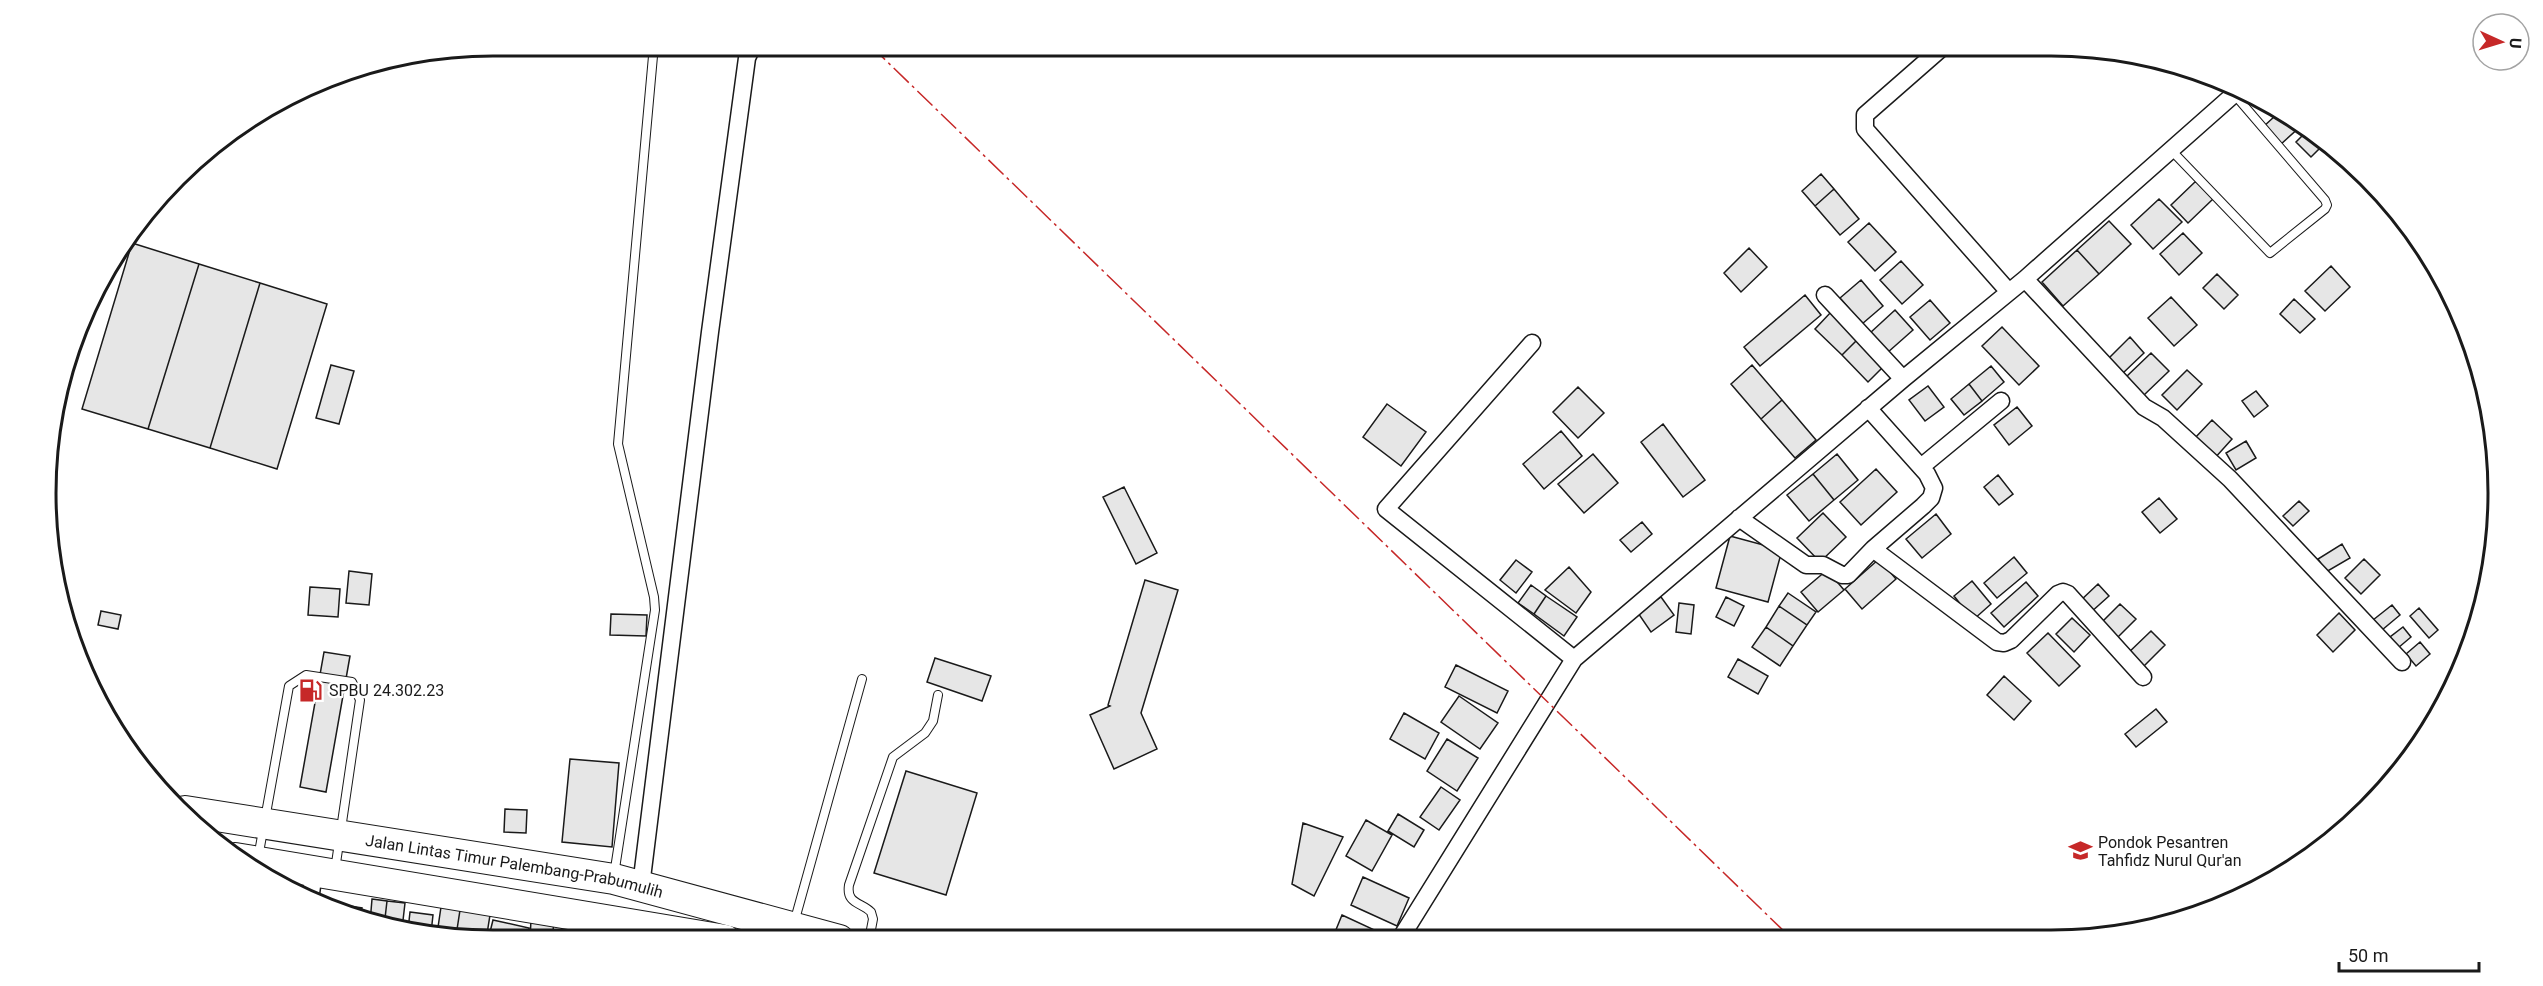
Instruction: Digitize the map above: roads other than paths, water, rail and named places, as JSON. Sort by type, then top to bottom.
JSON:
[{"type":"highway","name":"Jalan Lintas Timur Palembang-Prabumulih","points":[[195,812],[627,882],[806,930]]},
{"type":"highway","points":[[256,861],[665,930]]},
{"type":"street","points":[[627,882],[748,56]]},
{"type":"street","points":[[1933,56],[1866,115],[1864,129],[2009,292]]},
{"type":"street","points":[[1406,930],[1574,659],[1903,378],[2025,279],[2232,96]]},
{"type":"street","points":[[2025,279],[2144,406],[2163,418],[2230,479],[2402,662]]},
{"type":"street","points":[[1826,295],[1903,378]]},
{"type":"street","points":[[1532,343],[1386,509],[1574,659]]},
{"type":"street","points":[[1921,467],[2001,401]]},
{"type":"street","points":[[1739,518],[1801,563],[1829,567],[1842,575],[1848,575],[1873,549],[1931,498],[1934,488],[1921,467],[1868,408]]},
{"type":"street","points":[[1873,549],[1997,642],[2004,643],[2010,640],[2058,594],[2063,592],[2068,594],[2143,677]]},
{"type":"street","points":[[314,892],[324,873]]},
{"type":"lane","points":[[627,882],[655,610],[654,597],[618,444],[653,56]]},
{"type":"lane","points":[[2171,150],[2270,254],[2327,205],[2246,102]]},
{"type":"lane","points":[[248,855],[265,824],[289,686],[306,675],[352,682],[360,700],[340,836],[324,873]]},
{"type":"lane","points":[[793,926],[862,679]]},
{"type":"lane","points":[[870,930],[873,919],[871,912],[851,899],[848,894],[849,885],[893,757],[925,733],[933,721],[938,695]]},
{"type":"place","name":"SPBU 24.302.23","points":[[311,690]]},
{"type":"place","name":"Pondok Pesantren Tahfidz Nurul Qur'an","points":[[2080,851]]}]
